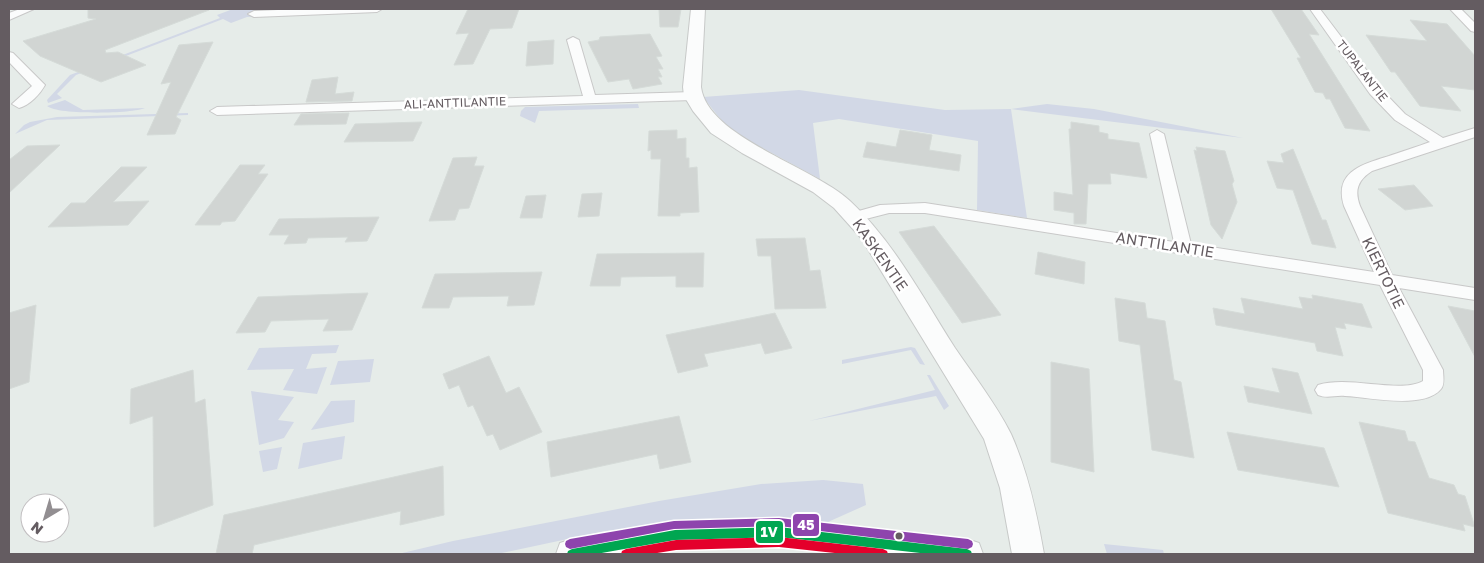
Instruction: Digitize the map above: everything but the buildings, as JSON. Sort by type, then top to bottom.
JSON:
[{"type":"street","points":[[9,17],[29,9]]},
{"type":"street","points":[[254,14],[377,9]]},
{"type":"street","points":[[693,96],[698,9]]},
{"type":"street","name":"TUPALANTIE","points":[[1316,9],[1381,98],[1400,117],[1440,142]]},
{"type":"street","points":[[1456,10],[1475,13]]},
{"type":"street","points":[[1456,10],[1475,29]]},
{"type":"street","points":[[574,40],[590,99]]},
{"type":"street","points":[[9,56],[39,85],[20,104]]},
{"type":"street","name":"ALI-ANTTILANTIE","points":[[217,111],[693,96]]},
{"type":"street","name":"KASKENTIE","points":[[693,96],[702,111],[718,129],[749,149],[820,188],[841,204],[870,234],[997,436],[1015,488],[1028,554]]},
{"type":"street","name":"KIERTOTIE","points":[[1324,390],[1343,388],[1400,393],[1422,391],[1433,385],[1433,370],[1384,279],[1350,198],[1349,191],[1352,181],[1358,173],[1367,168],[1396,160],[1440,142],[1475,132]]},
{"type":"street","points":[[1157,134],[1184,248]]},
{"type":"street","name":"ANTTILANTIE","points":[[854,217],[896,207],[925,208],[1475,294]]},
{"type":"street","points":[[572,554],[674,536],[779,532],[967,554]]},
{"type":"shaded area","points":[[233,9],[300,9],[296,14],[247,17],[231,23],[223,19],[76,75],[57,94],[62,98],[48,103],[47,100],[70,75],[220,18],[217,15]]},
{"type":"shaded area","points":[[799,90],[945,110],[1011,109],[1027,218],[977,210],[978,141],[839,119],[813,123],[820,179],[729,130],[703,97]]},
{"type":"shaded area","points":[[65,100],[83,110],[145,108],[95,113],[65,111],[47,106]]},
{"type":"shaded area","points":[[638,104],[639,108],[539,111],[535,123],[520,116],[521,111],[525,107]]},
{"type":"shaded area","points":[[1047,104],[1094,109],[1243,138],[1011,109]]},
{"type":"shaded area","points":[[188,113],[188,115],[47,120],[15,134],[30,122],[57,117]]},
{"type":"shaded area","points":[[339,345],[336,353],[312,354],[306,369],[327,367],[317,394],[283,390],[294,369],[247,370],[259,348]]},
{"type":"shaded area","points":[[911,347],[915,348],[925,365],[920,364],[911,350],[842,364],[842,360]]},
{"type":"shaded area","points":[[374,359],[370,382],[330,385],[338,361]]},
{"type":"shaded area","points":[[927,375],[930,375],[949,406],[944,410],[936,396],[809,421],[935,390]]},
{"type":"shaded area","points":[[251,391],[294,397],[278,420],[294,422],[284,438],[259,445]]},
{"type":"shaded area","points":[[355,400],[354,422],[311,430],[331,401]]},
{"type":"shaded area","points":[[345,436],[342,459],[298,469],[303,443]]},
{"type":"shaded area","points":[[282,447],[277,469],[263,472],[259,451]]},
{"type":"shaded area","points":[[823,480],[863,484],[866,505],[819,526],[677,524],[605,531],[497,554],[398,554],[453,541],[659,501],[761,484]]},
{"type":"shaded area","points":[[1104,544],[1163,550],[1164,554],[1107,554]]},
{"type":"transit line","name":"45","points":[[570,544],[674,525],[779,522],[968,544]]},
{"type":"transit line","name":"1V","points":[[572,554],[675,535],[779,532],[967,554]]},
{"type":"transit line","points":[[626,554],[676,545],[779,542],[883,554]]}]
